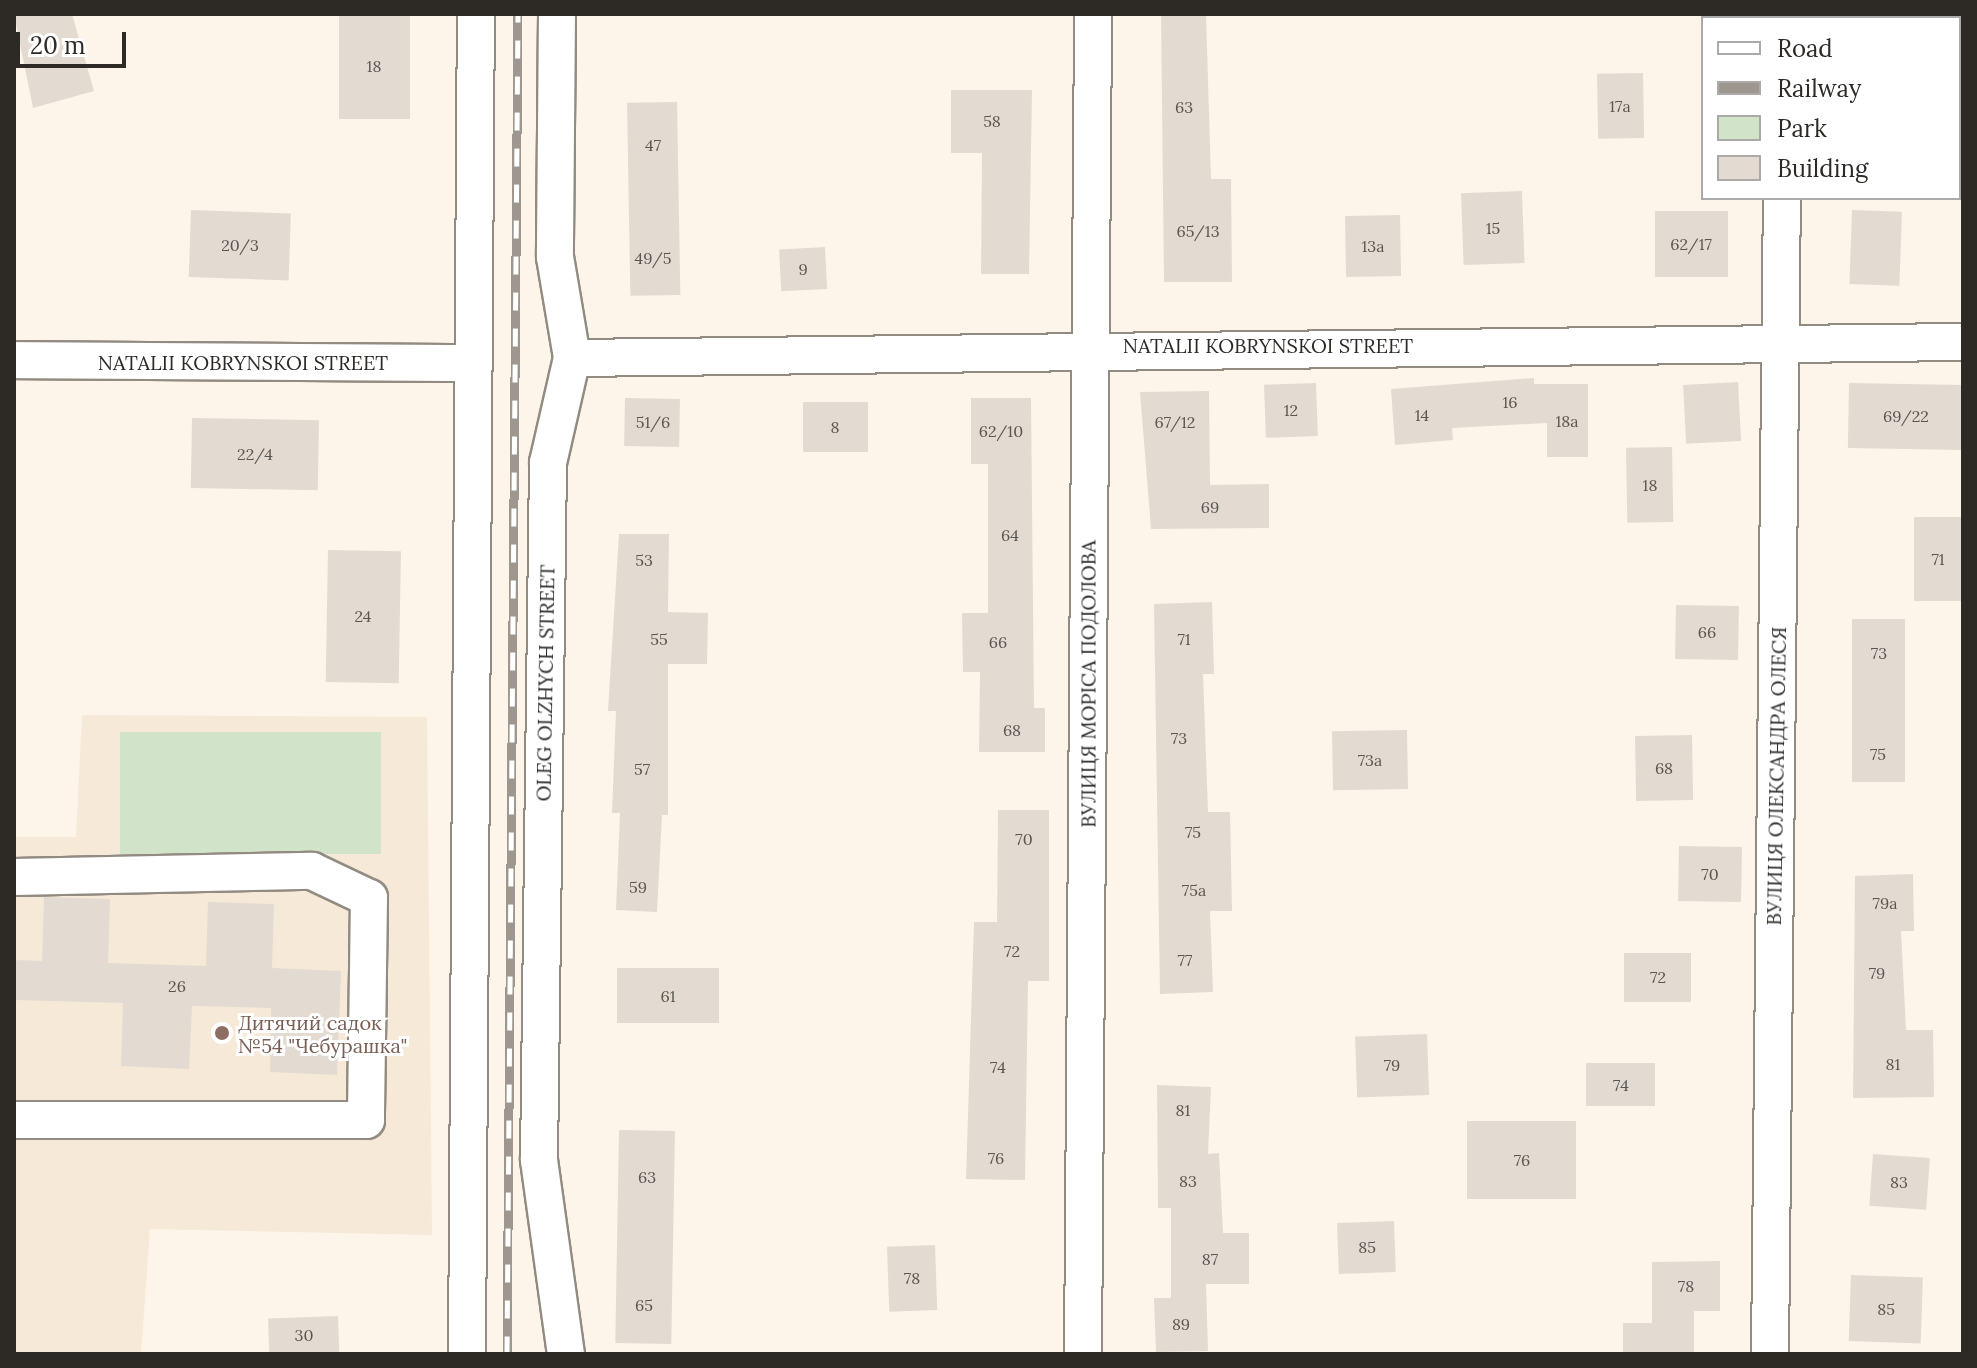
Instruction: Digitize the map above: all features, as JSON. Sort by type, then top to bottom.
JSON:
[{"type":"street","points":[[467,1354],[471,363],[476,14]]},
{"type":"street","name":"OLEG OLZHYCH STREET","points":[[557,14],[555,257],[572,358],[548,463],[539,1160],[566,1354]]},
{"type":"street","name":"ВУЛИЦЯ МОРІСА ПОДОЛОВА","points":[[1083,1354],[1093,14]]},
{"type":"street","name":"ВУЛИЦЯ ОЛЕКСАНДРА ОЛЕСЯ","points":[[1770,1354],[1782,200]]},
{"type":"street","name":"NATALII KOBRYNSKOI STREET","points":[[572,358],[1091,346],[1963,342]]},
{"type":"street","name":"NATALII KOBRYNSKOI STREET","points":[[14,360],[471,363]]},
{"type":"street","points":[[14,877],[312,871],[369,898],[366,1120],[14,1120]]},
{"type":"shaded area","name":"Дитячий садок №54 \"Чебурашка\"","points":[[82,715],[427,717],[432,1235],[150,1229],[141,1354],[14,1354],[14,837],[76,837]]},
{"type":"green space","points":[[120,732],[381,732],[381,854],[120,854]]},
{"type":"building","points":[[14,14],[72,14],[94,91],[33,108]]},
{"type":"building","points":[[339,14],[410,14],[410,119],[339,119]]},
{"type":"building","points":[[1161,14],[1206,14],[1211,179],[1231,179],[1232,282],[1164,282]]},
{"type":"building","points":[[1643,73],[1644,138],[1598,139],[1597,74]]},
{"type":"building","points":[[951,90],[1032,90],[1029,274],[981,274],[982,153],[951,153]]},
{"type":"building","points":[[677,102],[680,295],[630,296],[627,103]]},
{"type":"building","points":[[1522,191],[1525,263],[1464,265],[1461,193]]},
{"type":"building","points":[[191,210],[291,213],[289,280],[189,277]]},
{"type":"building","points":[[1852,210],[1902,212],[1899,286],[1849,284]]},
{"type":"building","points":[[1655,211],[1728,211],[1728,277],[1655,277]]},
{"type":"building","points":[[1400,215],[1401,276],[1346,277],[1345,216]]},
{"type":"building","points":[[825,247],[827,289],[781,291],[779,249]]},
{"type":"building","points":[[1534,378],[1534,384],[1588,384],[1588,457],[1547,457],[1547,423],[1452,428],[1453,440],[1395,445],[1391,389]]},
{"type":"building","points":[[1738,382],[1741,441],[1686,444],[1683,385]]},
{"type":"building","points":[[1316,383],[1318,436],[1266,438],[1264,385]]},
{"type":"building","points":[[1849,383],[1963,385],[1962,450],[1848,448]]},
{"type":"building","points":[[1209,391],[1210,485],[1269,484],[1269,528],[1151,529],[1140,392]]},
{"type":"building","points":[[625,398],[680,399],[679,447],[624,446]]},
{"type":"building","points":[[971,398],[1031,398],[1034,708],[1045,708],[1045,752],[979,752],[980,672],[963,672],[962,613],[988,613],[988,464],[971,464]]},
{"type":"building","points":[[803,402],[868,402],[868,452],[803,452]]},
{"type":"building","points":[[192,418],[319,420],[318,490],[191,488]]},
{"type":"building","points":[[1672,447],[1673,522],[1627,523],[1626,448]]},
{"type":"building","points":[[1914,517],[1963,517],[1963,601],[1914,601]]},
{"type":"building","points":[[619,534],[669,534],[668,612],[708,613],[707,664],[668,664],[668,815],[662,815],[657,912],[616,910],[620,813],[612,813],[616,711],[608,711]]},
{"type":"building","points":[[328,550],[401,551],[399,683],[326,682]]},
{"type":"building","points":[[1212,602],[1214,674],[1203,674],[1208,812],[1230,812],[1232,911],[1210,911],[1213,992],[1160,994],[1154,604]]},
{"type":"building","points":[[1676,605],[1739,606],[1738,660],[1675,659]]},
{"type":"building","points":[[1852,619],[1905,619],[1905,782],[1852,782]]},
{"type":"building","points":[[1407,730],[1408,789],[1333,790],[1332,731]]},
{"type":"building","points":[[1692,735],[1693,800],[1636,801],[1635,736]]},
{"type":"building","points":[[998,810],[1049,810],[1049,981],[1028,981],[1025,1180],[966,1179],[974,922],[997,922]]},
{"type":"building","points":[[1679,846],[1742,847],[1741,902],[1678,901]]},
{"type":"building","points":[[1913,874],[1914,931],[1901,931],[1906,1030],[1933,1030],[1934,1097],[1853,1098],[1855,876]]},
{"type":"building","points":[[44,897],[110,899],[108,963],[206,966],[208,902],[274,904],[272,968],[341,971],[337,1075],[270,1072],[271,1008],[192,1006],[189,1069],[121,1066],[123,1003],[14,1000],[14,960],[42,961]]},
{"type":"building","points":[[1624,953],[1691,953],[1691,1002],[1624,1002]]},
{"type":"building","points":[[617,968],[719,968],[719,1023],[617,1023]]},
{"type":"building","points":[[1427,1034],[1429,1095],[1357,1097],[1355,1037]]},
{"type":"building","points":[[1586,1063],[1655,1063],[1655,1106],[1586,1106]]},
{"type":"building","points":[[1157,1085],[1211,1087],[1208,1154],[1219,1153],[1223,1233],[1249,1233],[1249,1284],[1206,1284],[1208,1351],[1156,1352],[1154,1298],[1171,1298],[1171,1208],[1158,1208]]},
{"type":"building","points":[[1467,1121],[1576,1121],[1576,1199],[1467,1199]]},
{"type":"building","points":[[619,1130],[675,1131],[671,1344],[615,1343]]},
{"type":"building","points":[[1873,1154],[1930,1158],[1926,1210],[1869,1206]]},
{"type":"building","points":[[1394,1221],[1396,1272],[1339,1274],[1337,1223]]},
{"type":"building","points":[[935,1245],[937,1310],[889,1312],[887,1247]]},
{"type":"building","points":[[1720,1261],[1720,1311],[1694,1311],[1694,1354],[1623,1354],[1623,1323],[1652,1323],[1652,1262]]},
{"type":"building","points":[[1851,1275],[1923,1278],[1921,1343],[1849,1341]]},
{"type":"building","points":[[338,1316],[339,1354],[269,1354],[268,1318]]},
{"type":"railway","points":[[507,1354],[518,14]]},
{"type":"place","name":"Дитячий садок №54 \"Чебурашка\"","points":[[222,1033]]}]
